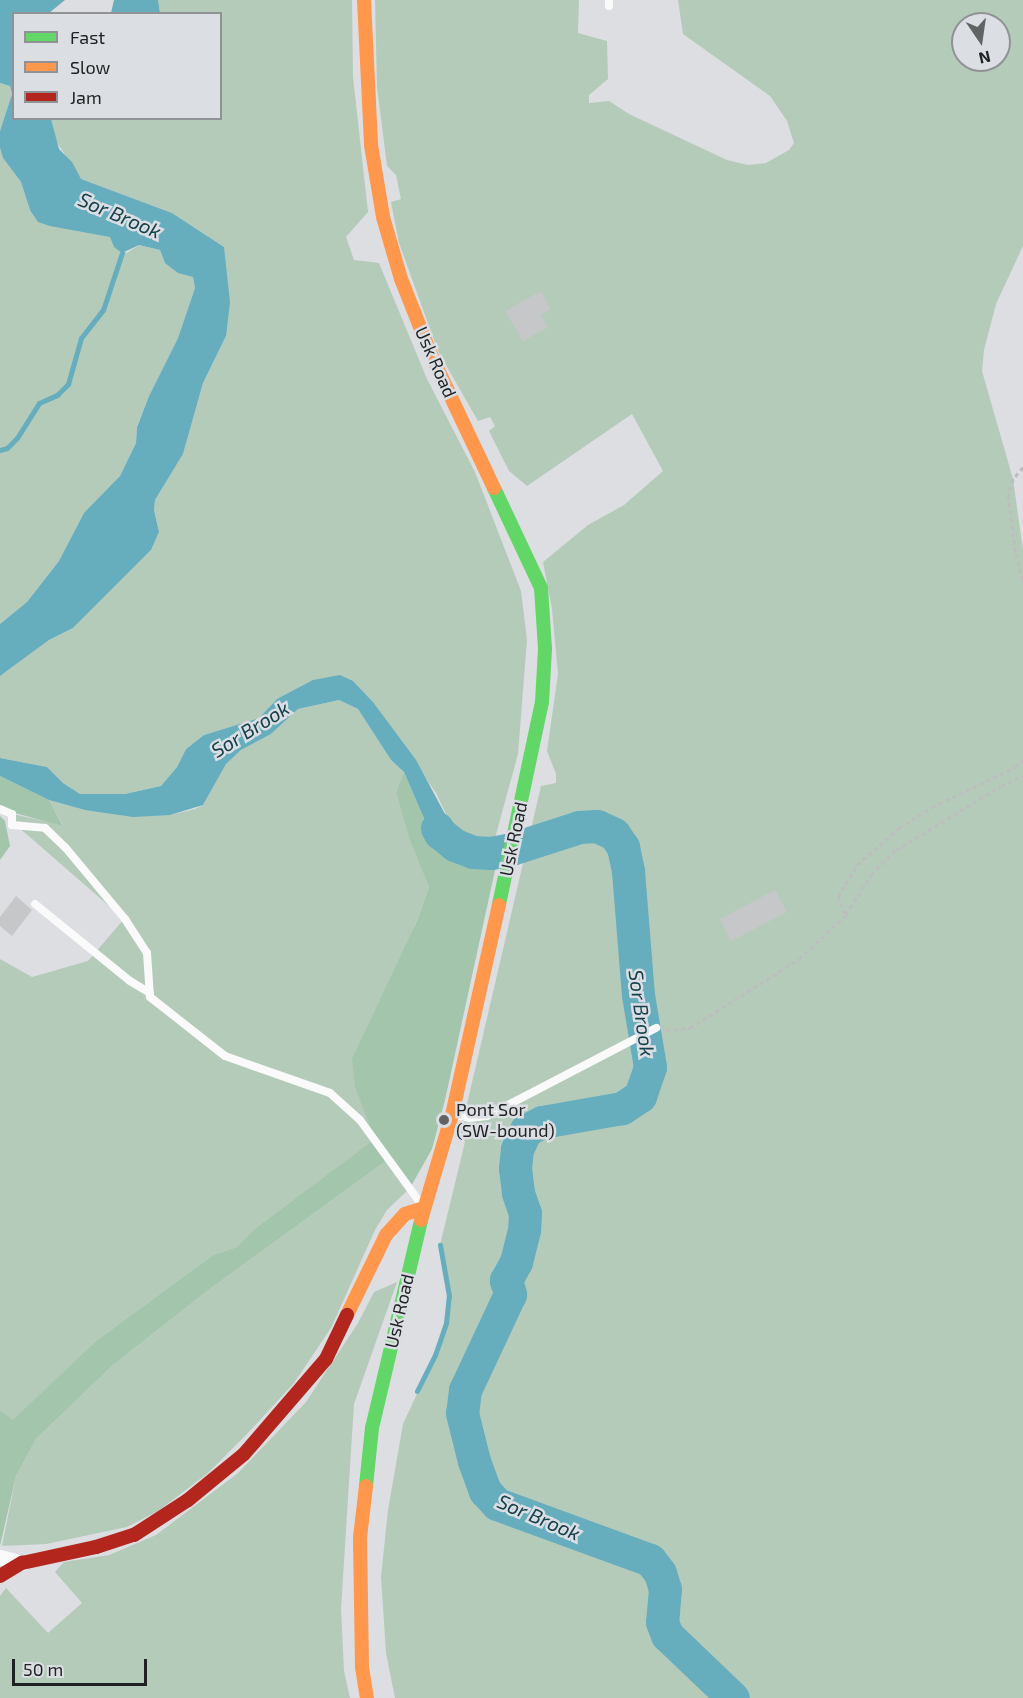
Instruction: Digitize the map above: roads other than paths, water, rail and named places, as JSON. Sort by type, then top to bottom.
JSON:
[{"type":"street","name":"Usk Road","points":[[363,0],[371,145],[383,217],[401,279],[432,357],[541,588],[544,649],[542,702],[509,861],[452,1115],[424,1208],[372,1428],[360,1538],[362,1667],[367,1698]]},
{"type":"street","points":[[0,1576],[22,1563],[96,1547],[134,1535],[188,1500],[244,1454],[326,1359],[386,1235],[405,1214],[424,1208]]},
{"type":"street","points":[[0,1557],[22,1563]]},
{"type":"lane","points":[[0,809],[12,814],[12,825],[45,828],[94,880],[147,953],[150,997],[225,1056],[330,1093],[360,1120],[424,1208]]},
{"type":"lane","points":[[35,904],[130,981],[150,993]]},
{"type":"lane","points":[[452,1115],[470,1118],[487,1116],[656,1028]]},
{"type":"water","points":[[0,0],[65,0],[50,12],[12,12],[12,94],[10,86],[0,83]]},
{"type":"water","points":[[114,0],[158,0],[160,12],[111,12]]},
{"type":"water","points":[[12,94],[12,120],[51,120],[59,149],[72,162],[81,179],[172,213],[224,247],[230,302],[226,336],[203,383],[183,454],[155,500],[154,510],[159,532],[151,550],[73,628],[49,640],[0,676],[0,624],[27,602],[59,561],[84,513],[120,476],[136,443],[137,427],[149,396],[178,338],[195,288],[193,277],[178,273],[165,263],[160,250],[139,245],[122,253],[114,247],[110,237],[38,222],[30,210],[21,182],[3,158],[0,148],[0,131]]},
{"type":"water","points":[[340,675],[353,681],[373,702],[416,760],[453,829],[473,852],[436,846],[404,772],[391,760],[358,709],[339,700],[298,709],[271,734],[241,750],[226,764],[203,805],[170,815],[133,817],[85,810],[49,800],[0,776],[0,758],[47,767],[63,783],[80,794],[125,794],[161,786],[177,767],[186,749],[204,735],[259,718],[277,699],[313,680]]},
{"type":"waterway","points":[[0,450],[7,448],[17,438],[39,403],[57,395],[68,384],[81,338],[103,310],[122,253]]},
{"type":"waterway","name":"Sor Brook","points":[[437,828],[455,845],[473,852],[491,853],[511,849],[579,827],[597,826],[614,834],[623,847],[628,871],[638,995],[650,1067],[640,1096],[622,1108],[542,1122],[526,1130],[517,1149],[515,1168],[518,1193],[525,1213],[524,1230],[516,1262],[506,1280],[510,1294],[465,1390],[462,1413],[474,1461],[485,1491],[497,1504],[650,1560],[660,1573],[665,1589],[662,1622],[667,1635],[733,1698]]},
{"type":"waterway","points":[[417,1391],[435,1355],[446,1323],[449,1296],[440,1245]]},
{"type":"place","name":"Pont Sor (SW-bound)","points":[[444,1120]]}]
